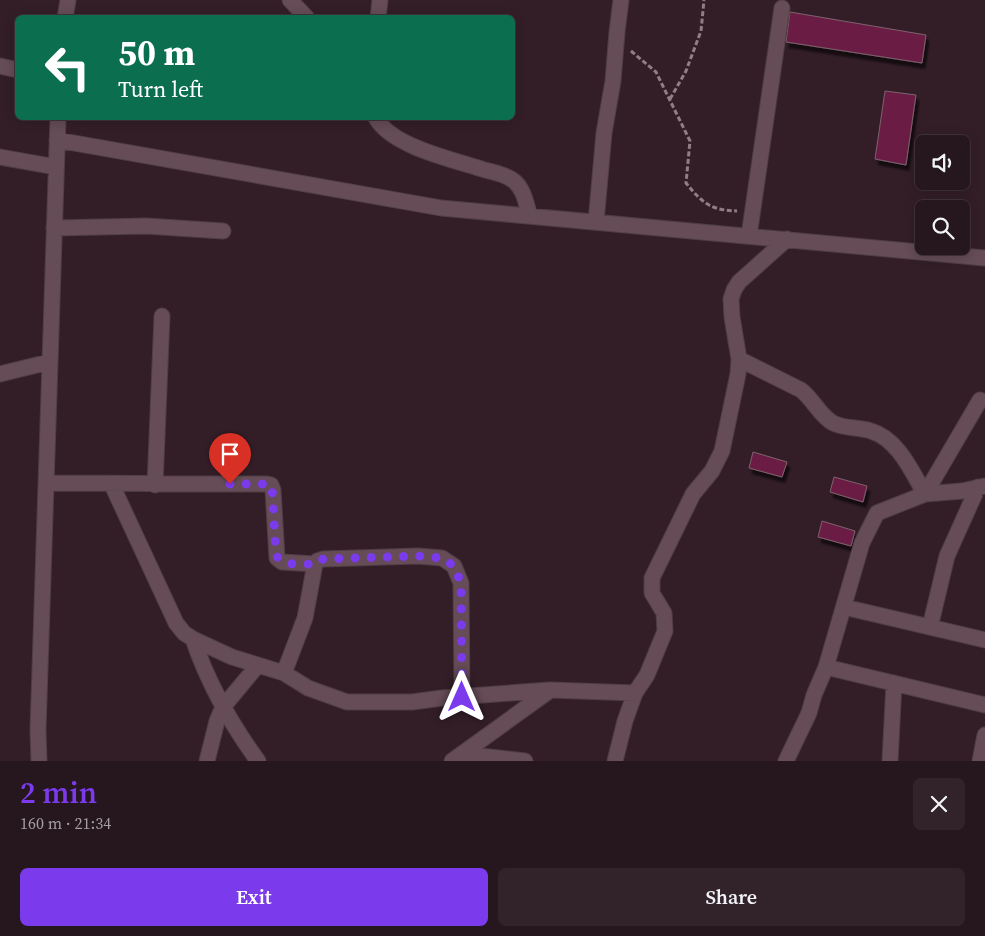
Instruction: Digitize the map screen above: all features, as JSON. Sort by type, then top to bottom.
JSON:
[{"type":"street","points":[[66,15],[68,0]]},
{"type":"street","points":[[290,0],[304,15]]},
{"type":"street","points":[[378,15],[380,0]]},
{"type":"street","points":[[596,222],[604,133],[613,81],[621,0]]},
{"type":"street","points":[[749,236],[782,8]]},
{"type":"street","points":[[0,66],[15,69]]},
{"type":"street","points":[[39,761],[38,730],[58,120]]},
{"type":"street","points":[[377,120],[392,134],[420,150],[492,172],[514,181],[524,194],[530,216]]},
{"type":"street","points":[[57,140],[441,208],[985,258]]},
{"type":"street","points":[[0,157],[56,168]]},
{"type":"street","points":[[54,228],[146,226],[222,231]]},
{"type":"street","points":[[615,761],[625,721],[635,692],[647,675],[665,631],[664,613],[652,593],[652,578],[693,494],[712,471],[720,457],[738,374],[739,358],[731,299],[739,282],[787,240]]},
{"type":"street","points":[[154,484],[162,316]]},
{"type":"street","points":[[739,358],[801,390],[827,419],[835,424],[871,430],[882,436],[891,443],[903,458],[925,494]]},
{"type":"street","points":[[0,374],[49,362]]},
{"type":"street","points":[[925,494],[980,400]]},
{"type":"street","points":[[46,483],[271,485],[273,490],[277,558],[282,562],[315,564]]},
{"type":"street","points":[[112,485],[176,623],[184,633],[232,657],[284,673],[308,688],[347,702],[412,702],[550,690],[635,692]]},
{"type":"street","points":[[786,761],[809,713],[814,695],[826,667],[862,543],[876,513],[925,494],[981,487]]},
{"type":"street","points":[[930,628],[948,556],[981,487]]},
{"type":"street","points":[[284,673],[305,618],[315,564],[318,561],[323,559],[418,556],[442,558],[454,566],[461,583],[462,697]]},
{"type":"street","points":[[844,607],[985,640]]},
{"type":"street","points":[[193,639],[222,707],[258,761]]},
{"type":"street","points":[[207,761],[222,707],[258,665]]},
{"type":"street","points":[[826,667],[985,706]]},
{"type":"street","points":[[890,761],[894,683]]},
{"type":"street","points":[[457,758],[550,690]]},
{"type":"street","points":[[980,761],[985,735]]},
{"type":"street","points":[[457,758],[525,761]]},
{"type":"path","points":[[670,100],[686,71],[701,31],[704,0]]},
{"type":"path","points":[[616,39],[656,72],[690,141],[686,184],[698,198],[718,211],[738,211]]},
{"type":"building","points":[[790,12],[926,35],[922,63],[786,42]]},
{"type":"building","points":[[885,91],[916,95],[906,165],[875,159]]},
{"type":"building","points":[[753,452],[787,462],[782,477],[749,468]]},
{"type":"building","points":[[834,477],[867,486],[863,502],[830,492]]},
{"type":"building","points":[[822,521],[855,531],[851,546],[818,537]]},
{"type":"route","points":[[230,484],[271,485],[273,490],[276,554],[277,558],[282,562],[315,564],[323,559],[418,556],[442,558],[454,566],[461,583],[462,697]]}]
